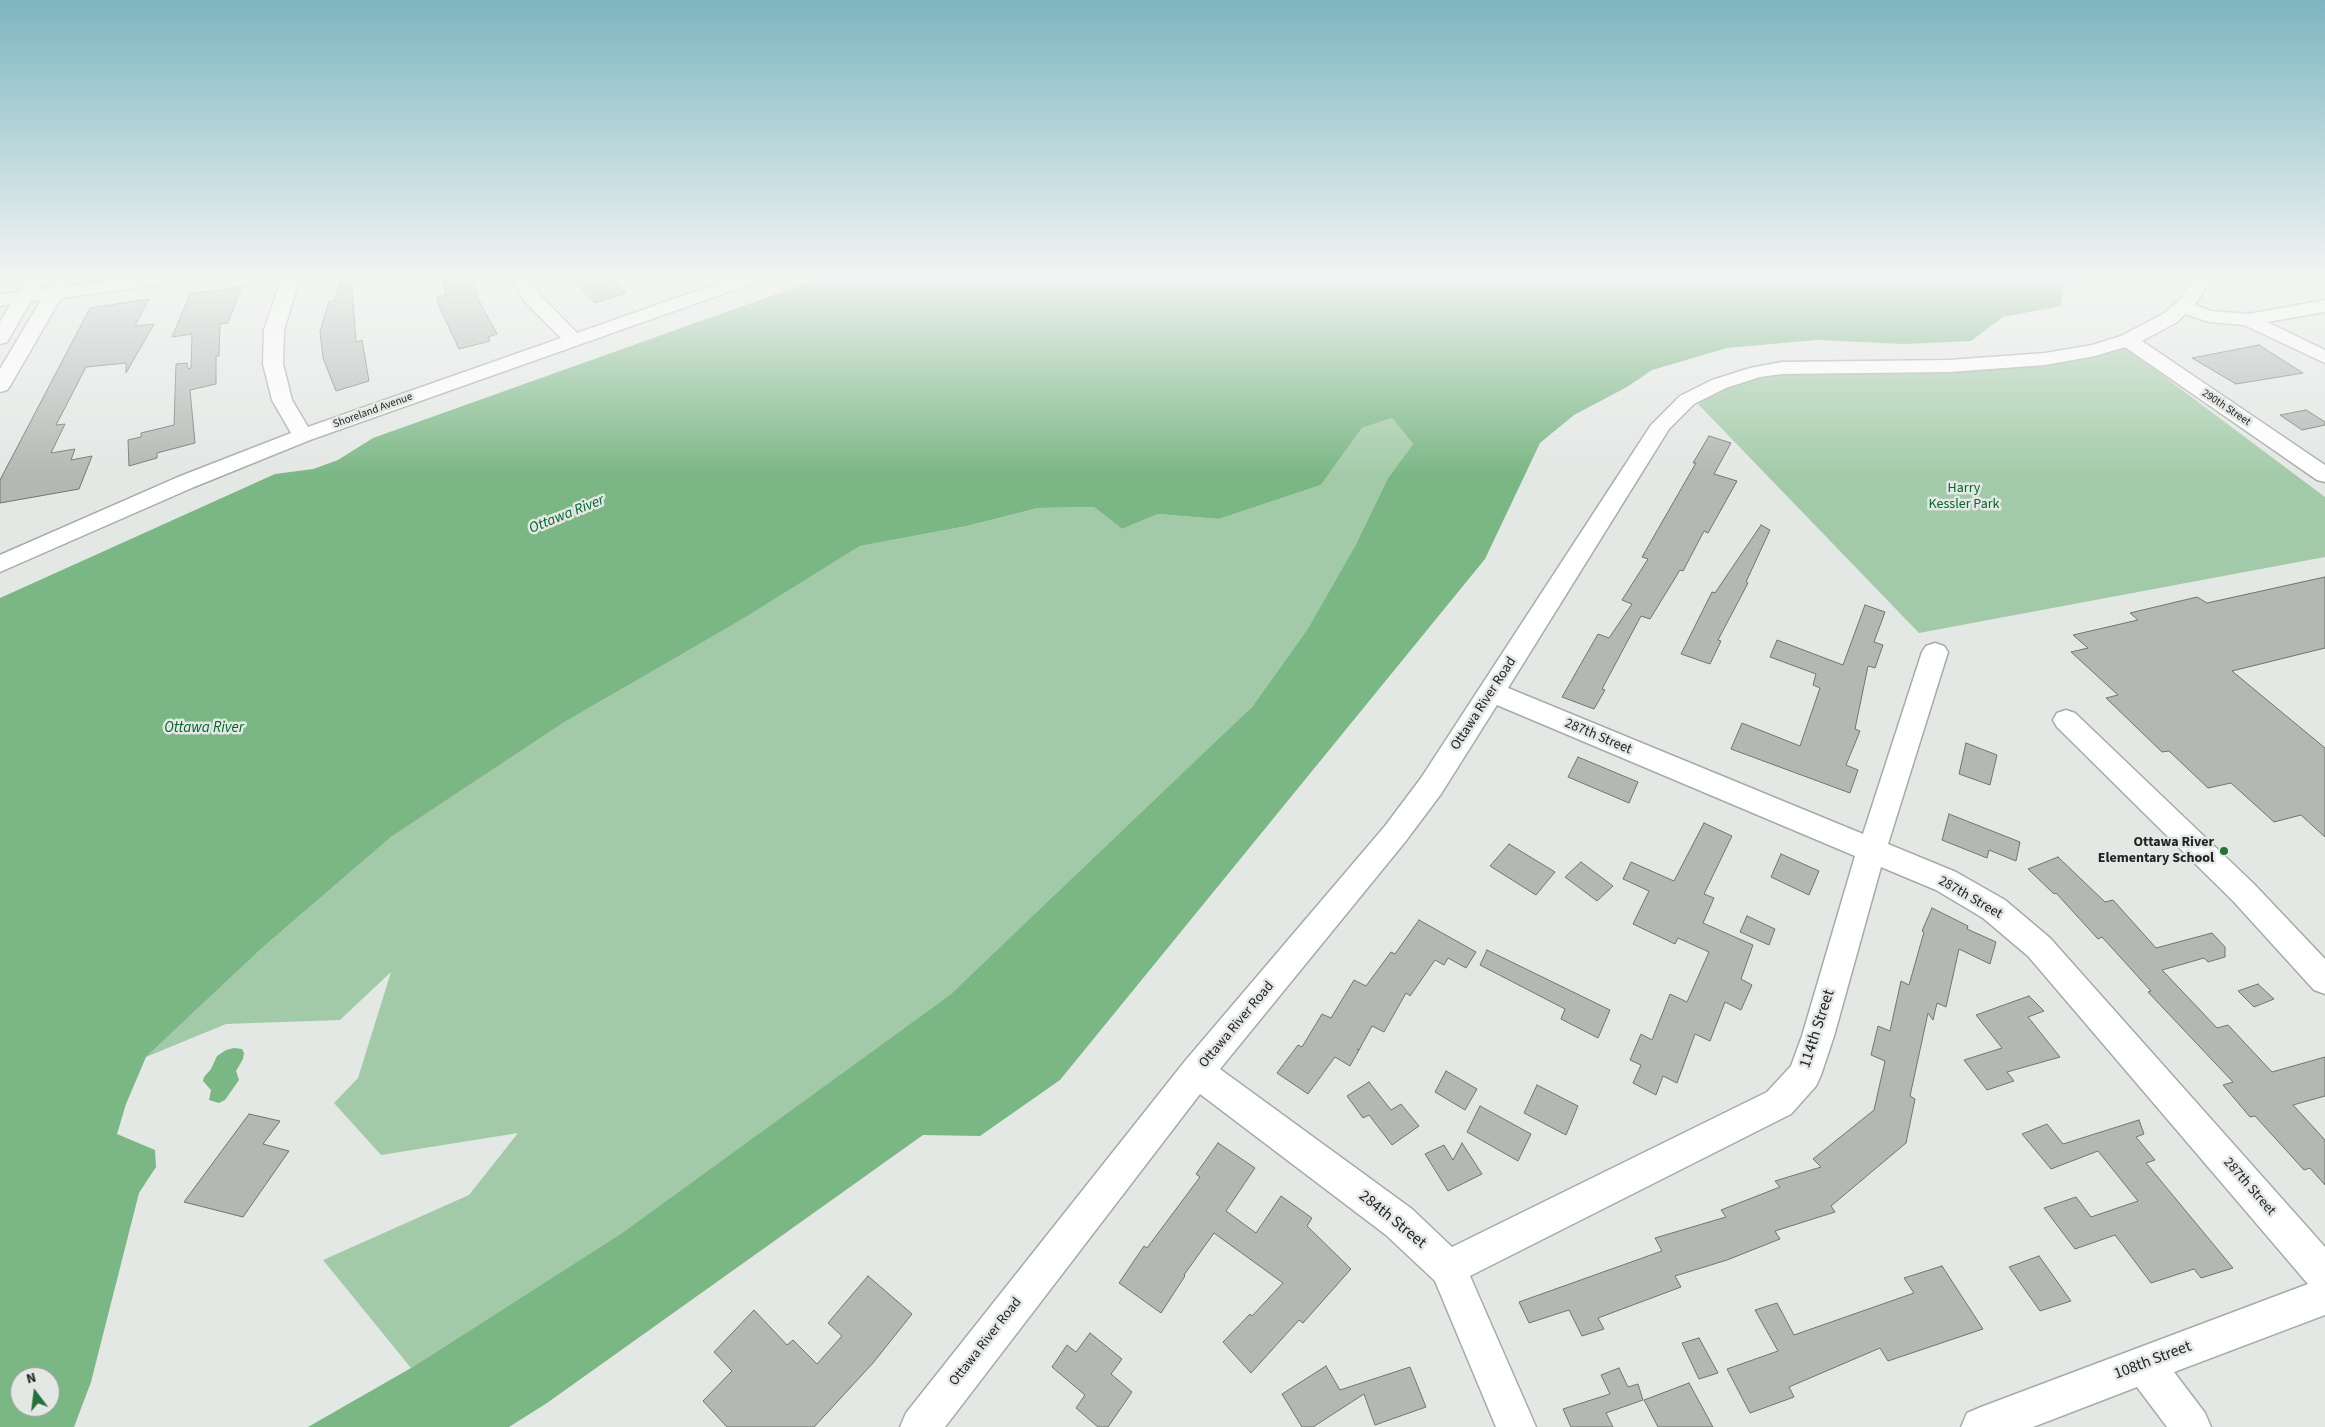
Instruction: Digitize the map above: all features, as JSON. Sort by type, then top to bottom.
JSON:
[{"type":"street","points":[[0,386],[24,344]]},
{"type":"street","points":[[273,344],[272,364],[282,400],[302,436]]},
{"type":"street","name":"Shoreland Avenue","points":[[0,564],[186,482],[302,436],[563,344]]},
{"type":"street","name":"Ottawa River Road","points":[[920,1427],[1196,1072],[1395,834],[1431,786],[1661,425],[1687,400],[1718,384],[1757,372],[1782,368],[1949,366],[1998,363],[2046,359],[2095,350],[2116,344]]},
{"type":"street","name":"290th Street","points":[[2133,344],[2325,475]]},
{"type":"street","points":[[2297,344],[2325,357]]},
{"type":"street","name":"114th Street","points":[[1448,1268],[1779,1103],[1804,1075],[1818,1036],[1871,852],[1935,652]]},
{"type":"street","name":"287th Street","points":[[1492,692],[1871,852],[1946,881],[1994,909],[2039,947],[2325,1275]]},
{"type":"street","points":[[2066,720],[2244,893],[2325,980]]},
{"type":"street","name":"284th Street","points":[[1196,1072],[1399,1222],[1448,1268],[1516,1427]]},
{"type":"street","name":"108th Street","points":[[1981,1427],[2325,1296]]},
{"type":"street","points":[[2145,1365],[2191,1427]]},
{"type":"green space","name":"Harry Kessler Park","points":[[2126,348],[2325,497],[2325,557],[1919,633],[1698,404],[1709,396],[1740,383],[1779,374],[1800,372],[1955,371],[2019,367],[2094,356]]},
{"type":"green space","points":[[1392,418],[1413,444],[1388,478],[1355,546],[1307,630],[1252,707],[1114,841],[951,994],[622,1233],[411,1368],[323,1260],[469,1195],[518,1133],[381,1155],[334,1103],[358,1078],[391,972],[340,1020],[226,1024],[146,1057],[262,948],[391,837],[563,723],[741,620],[860,546],[967,526],[1038,508],[1094,507],[1122,529],[1158,514],[1219,519],[1321,485],[1362,428]]},
{"type":"water","name":"Ottawa River","points":[[637,344],[1777,344],[1727,348],[1652,370],[1627,387],[1574,415],[1540,443],[1485,559],[1060,1080],[980,1136],[923,1135],[547,1403],[509,1427],[308,1427],[411,1368],[622,1233],[951,994],[1252,707],[1307,630],[1355,546],[1388,478],[1413,444],[1392,418],[1362,428],[1321,485],[1219,519],[1158,514],[1122,529],[1094,507],[1038,508],[967,526],[860,546],[741,620],[563,723],[391,837],[262,948],[146,1057],[126,1104],[117,1134],[155,1150],[156,1167],[139,1193],[91,1382],[74,1427],[0,1427],[0,598],[275,474],[313,469],[338,460],[373,438]]},
{"type":"water","points":[[242,1049],[244,1053],[243,1059],[236,1071],[239,1080],[225,1100],[219,1103],[209,1100],[211,1090],[203,1081],[204,1077],[211,1069],[217,1056],[226,1050]]},
{"type":"building","points":[[71,344],[143,344],[126,373],[126,363],[86,367],[56,425],[65,424],[51,453],[75,449],[71,460],[92,456],[79,489],[0,503],[0,480]]},
{"type":"building","points":[[192,344],[219,344],[219,356],[216,356],[216,384],[190,390],[195,443],[157,453],[157,458],[129,466],[128,440],[141,437],[141,433],[174,425],[176,364],[187,363],[188,369],[191,368]]},
{"type":"building","points":[[321,344],[363,344],[369,381],[336,391],[323,358]]},
{"type":"building","points":[[456,344],[480,344],[459,349]]},
{"type":"building","points":[[2259,345],[2303,373],[2236,384],[2192,358]]},
{"type":"building","points":[[2306,410],[2325,422],[2325,425],[2302,430],[2280,415]]},
{"type":"building","points":[[1709,436],[1731,443],[1714,474],[1737,481],[1708,533],[1704,531],[1683,571],[1680,570],[1650,619],[1641,616],[1602,689],[1605,690],[1594,709],[1562,697],[1598,634],[1609,638],[1632,604],[1622,600],[1648,559],[1642,557],[1696,463],[1693,463]]},
{"type":"building","points":[[1761,525],[1770,530],[1746,582],[1748,583],[1718,640],[1721,641],[1710,664],[1681,654],[1712,592],[1715,593]]},
{"type":"building","points":[[2325,577],[2325,648],[2232,671],[2325,748],[2325,837],[2301,815],[2274,822],[2231,783],[2208,788],[2169,751],[2162,752],[2106,698],[2118,695],[2071,652],[2088,648],[2073,635],[2138,620],[2130,613],[2197,597],[2207,603]]},
{"type":"building","points":[[1865,605],[1885,612],[1874,642],[1883,645],[1875,668],[1868,666],[1855,729],[1860,731],[1846,765],[1858,770],[1850,793],[1731,749],[1742,723],[1800,746],[1820,688],[1813,685],[1816,674],[1770,657],[1777,640],[1843,665]]},
{"type":"building","points":[[1966,743],[1997,755],[1990,785],[1959,774]]},
{"type":"building","points":[[1578,757],[1638,782],[1629,803],[1568,777]]},
{"type":"building","points":[[1949,814],[2020,842],[2016,861],[1989,850],[1987,858],[1942,840]]},
{"type":"building","points":[[1704,823],[1732,836],[1704,894],[1714,898],[1703,923],[1753,945],[1741,979],[1752,985],[1741,1010],[1725,1002],[1710,1041],[1695,1034],[1677,1083],[1663,1076],[1656,1095],[1633,1083],[1641,1065],[1630,1060],[1641,1034],[1652,1040],[1670,994],[1687,1002],[1709,952],[1678,938],[1675,944],[1633,924],[1649,891],[1623,879],[1631,862],[1674,881]]},
{"type":"building","points":[[1509,844],[1555,872],[1536,895],[1490,866]]},
{"type":"building","points":[[1781,854],[1819,871],[1809,895],[1771,877]]},
{"type":"building","points":[[2058,857],[2105,902],[2113,900],[2156,948],[2212,933],[2225,947],[2225,957],[2208,962],[2204,958],[2162,970],[2217,1028],[2228,1025],[2272,1072],[2325,1057],[2325,1096],[2293,1105],[2325,1140],[2325,1185],[2310,1168],[2304,1170],[2255,1116],[2250,1117],[2223,1085],[2233,1082],[2148,992],[2151,991],[2102,937],[2098,939],[2056,893],[2054,894],[2028,869]]},
{"type":"building","points":[[1581,862],[1613,886],[1597,901],[1565,877]]},
{"type":"building","points":[[1932,908],[1968,926],[1967,929],[1996,942],[1990,964],[1959,949],[1946,1007],[1937,1003],[1933,1020],[1928,1013],[1910,1096],[1915,1099],[1906,1143],[1831,1206],[1835,1212],[1775,1231],[1780,1239],[1727,1260],[1675,1276],[1681,1287],[1598,1318],[1604,1329],[1582,1336],[1569,1310],[1529,1323],[1519,1302],[1662,1251],[1655,1238],[1726,1217],[1721,1210],[1780,1187],[1775,1181],[1821,1167],[1813,1159],[1874,1110],[1885,1061],[1871,1055],[1878,1026],[1890,1031],[1901,981],[1909,985],[1924,932],[1922,931]]},
{"type":"building","points":[[1747,916],[1775,929],[1769,945],[1740,932]]},
{"type":"building","points":[[1419,920],[1476,952],[1466,968],[1448,958],[1444,965],[1435,960],[1410,996],[1406,993],[1384,1032],[1372,1026],[1350,1066],[1335,1057],[1308,1094],[1277,1073],[1298,1045],[1302,1047],[1322,1014],[1331,1018],[1354,980],[1366,986],[1391,952],[1395,954]]},
{"type":"building","points":[[1487,950],[1610,1010],[1598,1038],[1561,1019],[1565,1009],[1480,965]]},
{"type":"building","points":[[2258,984],[2274,999],[2254,1007],[2238,991]]},
{"type":"building","points":[[2029,996],[2044,1011],[2028,1017],[2060,1057],[2007,1072],[2014,1081],[1987,1090],[1964,1060],[2002,1048],[1976,1015]]},
{"type":"building","points":[[1446,1071],[1477,1089],[1465,1110],[1435,1092]]},
{"type":"building","points":[[1369,1082],[1391,1110],[1401,1104],[1419,1126],[1392,1145],[1369,1115],[1363,1118],[1347,1096]]},
{"type":"building","points":[[1537,1085],[1578,1106],[1566,1135],[1524,1113]]},
{"type":"building","points":[[1480,1106],[1531,1134],[1518,1161],[1467,1132]]},
{"type":"building","points":[[249,1114],[280,1121],[263,1144],[289,1151],[243,1217],[184,1202]]},
{"type":"building","points":[[2139,1120],[2144,1134],[2136,1137],[2155,1160],[2146,1163],[2233,1268],[2201,1278],[2194,1269],[2151,1283],[2115,1235],[2075,1249],[2044,1208],[2076,1197],[2091,1217],[2138,1201],[2098,1151],[2051,1169],[2022,1134],[2047,1124],[2063,1144]]},
{"type":"building","points":[[1218,1143],[1255,1168],[1226,1211],[1256,1233],[1281,1196],[1312,1218],[1307,1226],[1351,1269],[1303,1323],[1299,1320],[1251,1373],[1223,1342],[1250,1314],[1252,1316],[1283,1283],[1214,1233],[1184,1275],[1161,1313],[1119,1283],[1144,1246],[1147,1248],[1200,1177],[1196,1174]]},
{"type":"building","points":[[1462,1143],[1482,1174],[1448,1191],[1425,1154],[1444,1145],[1453,1160]]},
{"type":"building","points":[[2039,1256],[2071,1301],[2040,1311],[2009,1267]]},
{"type":"building","points":[[1942,1266],[1983,1329],[1888,1361],[1880,1348],[1789,1387],[1794,1397],[1750,1413],[1727,1369],[1778,1351],[1755,1310],[1777,1303],[1794,1335],[1914,1293],[1904,1278]]},
{"type":"building","points":[[868,1276],[912,1314],[873,1363],[814,1427],[727,1427],[703,1401],[732,1371],[714,1352],[754,1310],[787,1345],[793,1340],[817,1364],[842,1336],[828,1323]]},
{"type":"building","points":[[1090,1333],[1122,1359],[1111,1374],[1132,1392],[1108,1427],[1098,1427],[1076,1408],[1085,1395],[1052,1367],[1067,1345],[1076,1352]]},
{"type":"building","points":[[1699,1338],[1718,1373],[1699,1379],[1682,1343]]},
{"type":"building","points":[[1326,1366],[1340,1390],[1410,1367],[1426,1407],[1375,1425],[1364,1394],[1313,1427],[1302,1427],[1282,1394]]},
{"type":"building","points":[[1619,1368],[1628,1387],[1638,1384],[1643,1400],[1606,1413],[1613,1427],[1571,1427],[1563,1409],[1610,1394],[1601,1375]]},
{"type":"building","points":[[1689,1383],[1713,1427],[1658,1427],[1644,1400]]},
{"type":"place","name":"Ottawa River Elementary School","points":[[2224,851]]}]
